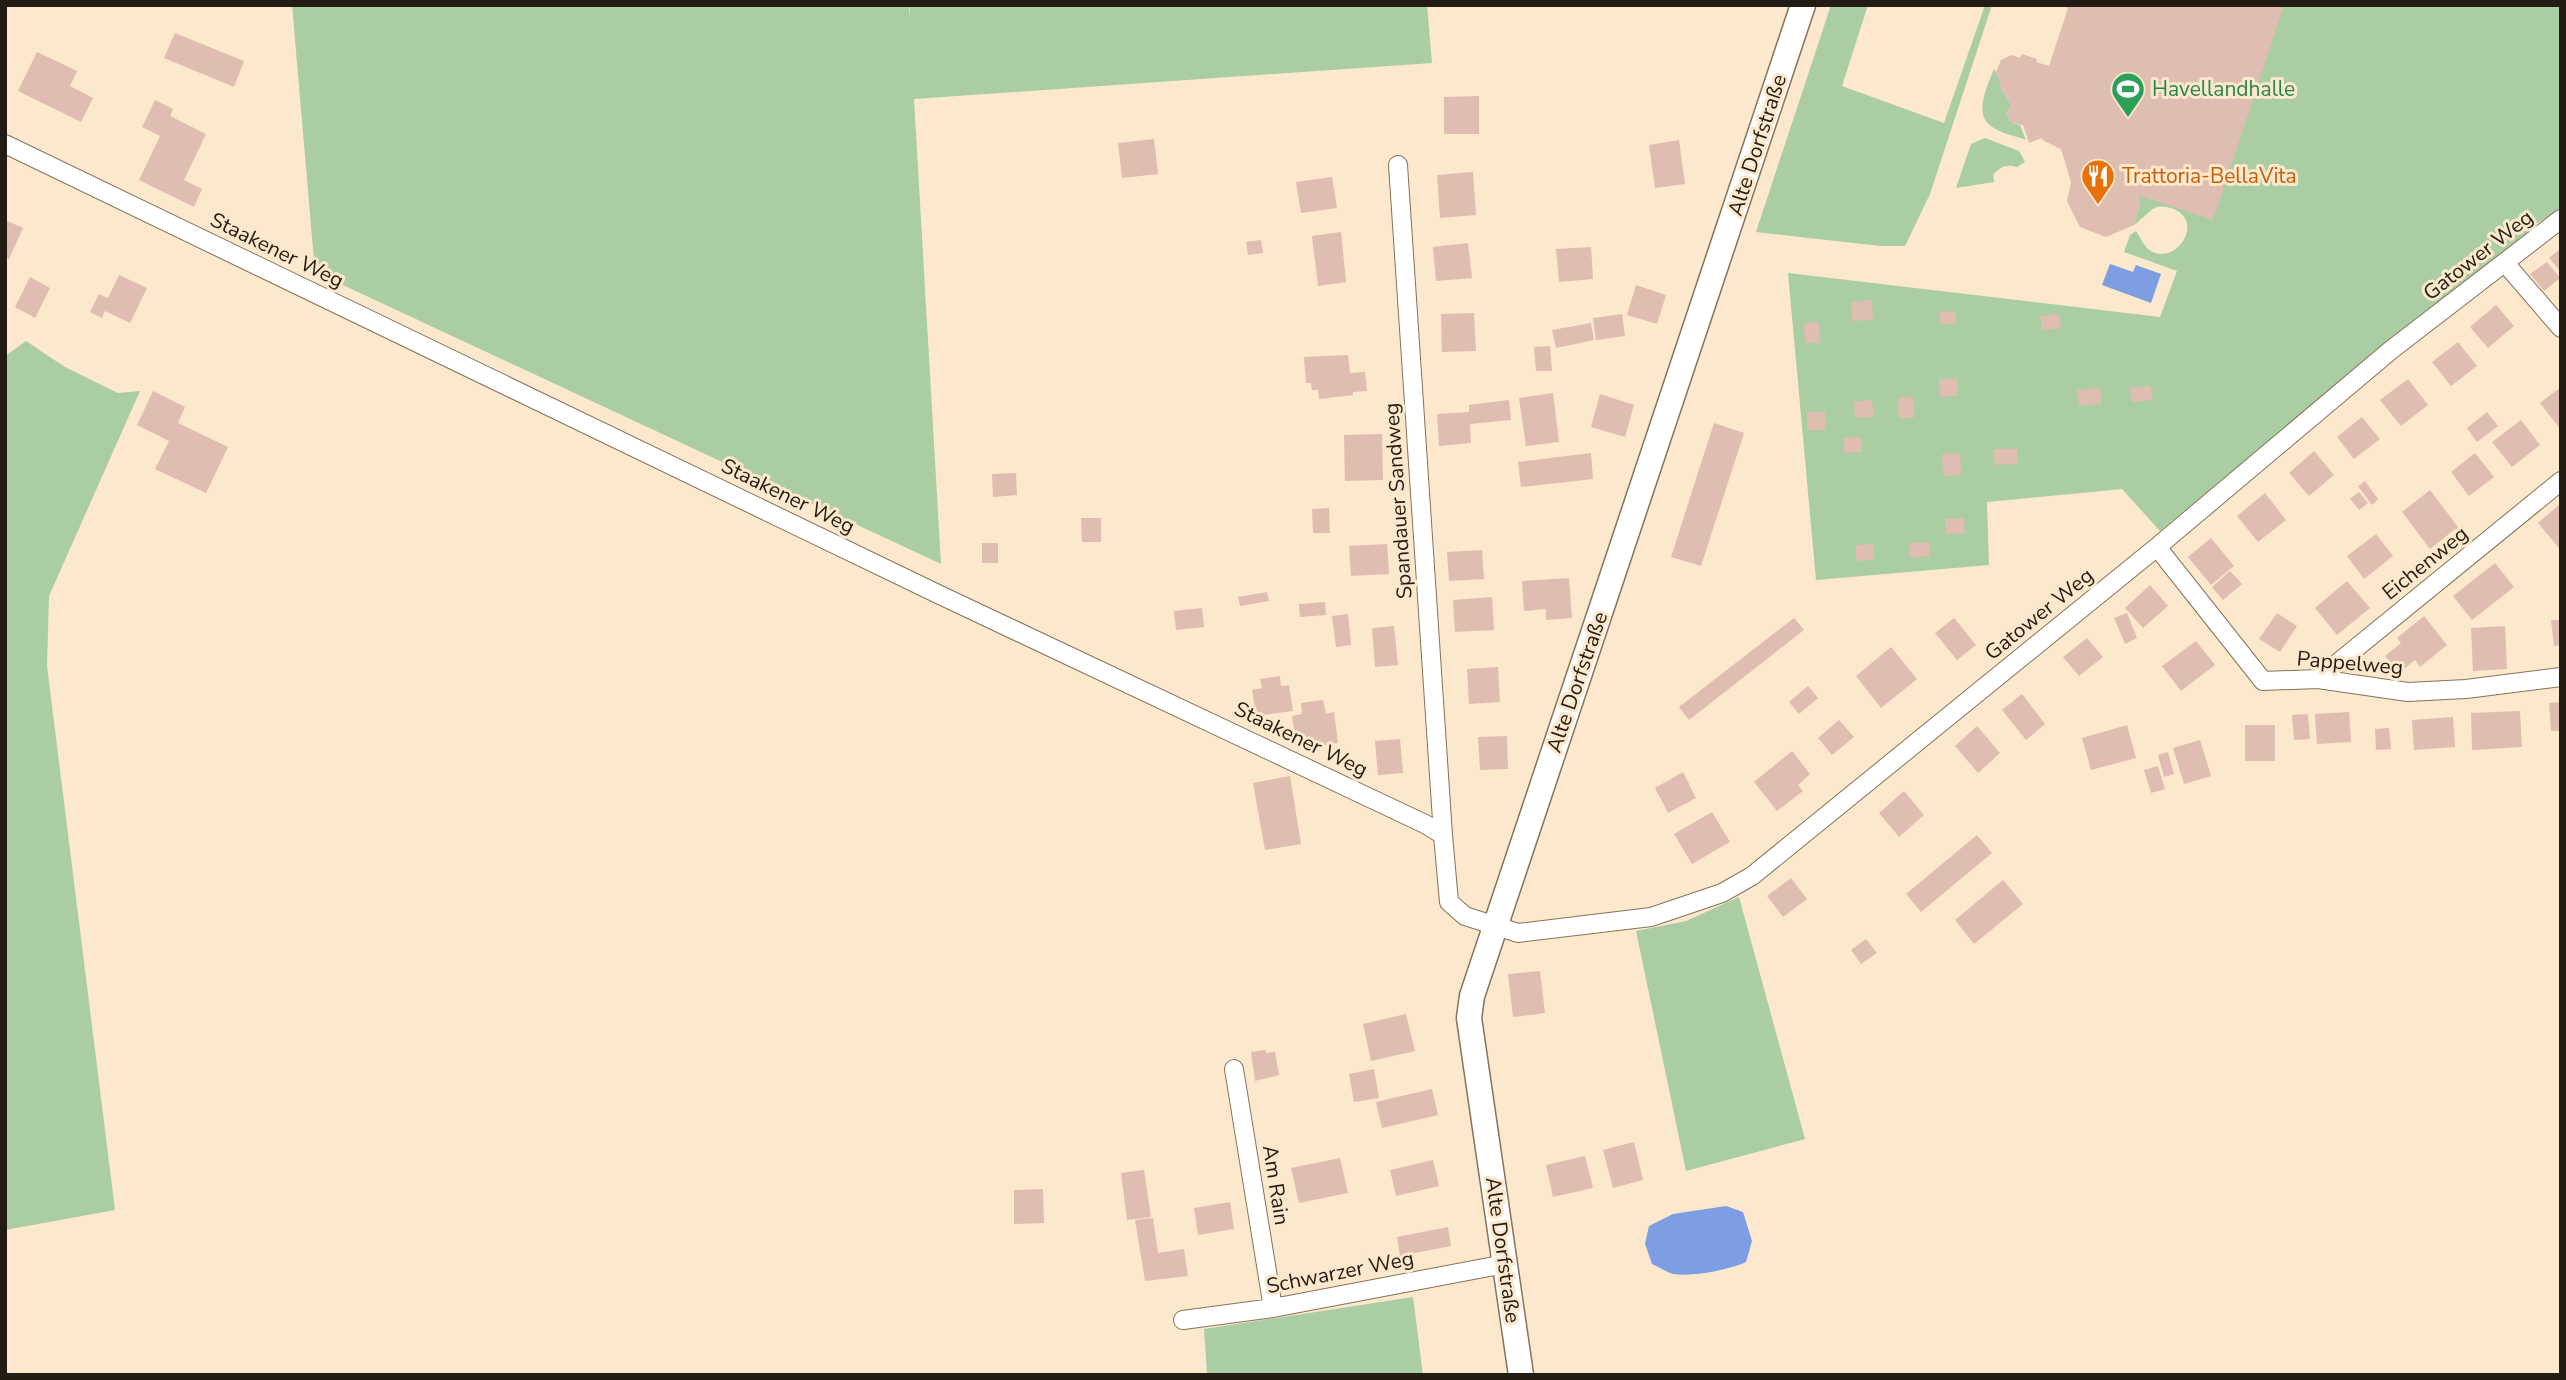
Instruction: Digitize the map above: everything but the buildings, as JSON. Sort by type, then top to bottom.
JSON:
[{"type":"street","name":"Alte Dorfstraße","points":[[1521,1375],[1469,1018],[1472,996],[1803,5]]},
{"type":"street","name":"Staakener Weg","points":[[5,144],[940,595],[1339,782],[1443,835]]},
{"type":"street","name":"Spandauer Sandweg","points":[[1398,165],[1443,835]]},
{"type":"street","name":"Gatower Weg","points":[[1496,926],[1518,933],[1651,917],[1723,893],[1752,876],[2157,547],[2391,350],[2561,219]]},
{"type":"street","points":[[2505,263],[2561,328]]},
{"type":"street","name":"Eichenweg","points":[[2318,679],[2561,481]]},
{"type":"street","name":"Pappelweg","points":[[2157,547],[2263,681],[2318,679],[2408,692],[2466,690],[2561,677]]},
{"type":"street","points":[[1443,835],[1449,902],[1465,916],[1496,926]]},
{"type":"street","name":"Am Rain","points":[[1234,1069],[1273,1308]]},
{"type":"street","name":"Schwarzer Weg","points":[[1183,1320],[1273,1308],[1505,1264]]},
{"type":"green space","points":[[292,5],[909,5],[910,19],[910,5],[1427,5],[1432,63],[914,99],[941,564],[315,272]]},
{"type":"green space","points":[[1831,5],[1868,5],[1842,86],[1944,123],[1985,5],[1992,5],[1930,194],[1905,246],[1881,246],[1756,232]]},
{"type":"green space","points":[[2161,5],[2561,5],[2561,208],[2529,229],[2528,244],[2390,342],[2160,531],[2122,489],[1987,502],[1989,565],[1816,580],[1788,273],[2160,317],[2177,271],[2124,252],[2130,235],[2136,231],[2148,249],[2158,254],[2168,253],[2183,241],[2187,222],[2182,214],[2161,206],[2153,209],[2134,225],[2140,204],[2138,195],[2108,185]]},
{"type":"green space","points":[[1994,69],[2011,104],[2007,114],[2012,123],[2020,125],[2026,140],[1998,131],[1983,114],[1983,99]]},
{"type":"green space","points":[[1985,138],[2019,151],[2025,162],[2017,167],[2001,168],[1993,175],[1994,182],[1956,188],[1971,144]]},
{"type":"green space","points":[[26,341],[65,367],[118,393],[140,391],[49,596],[47,666],[115,1210],[5,1230],[5,356]]},
{"type":"green space","points":[[1739,897],[1805,1139],[1686,1171],[1636,931],[1686,921]]},
{"type":"green space","points":[[1413,1297],[1423,1375],[1207,1375],[1204,1329]]},
{"type":"water","points":[[2110,264],[2133,272],[2136,265],[2161,274],[2151,303],[2102,285]]},
{"type":"water","points":[[1726,1206],[1743,1212],[1752,1241],[1746,1262],[1690,1275],[1673,1274],[1652,1264],[1645,1244],[1649,1226],[1673,1214]]},
{"type":"place","name":"Havellandhalle","points":[[2128,119]]},
{"type":"place","name":"Trattoria-BellaVita","points":[[2098,206]]}]
